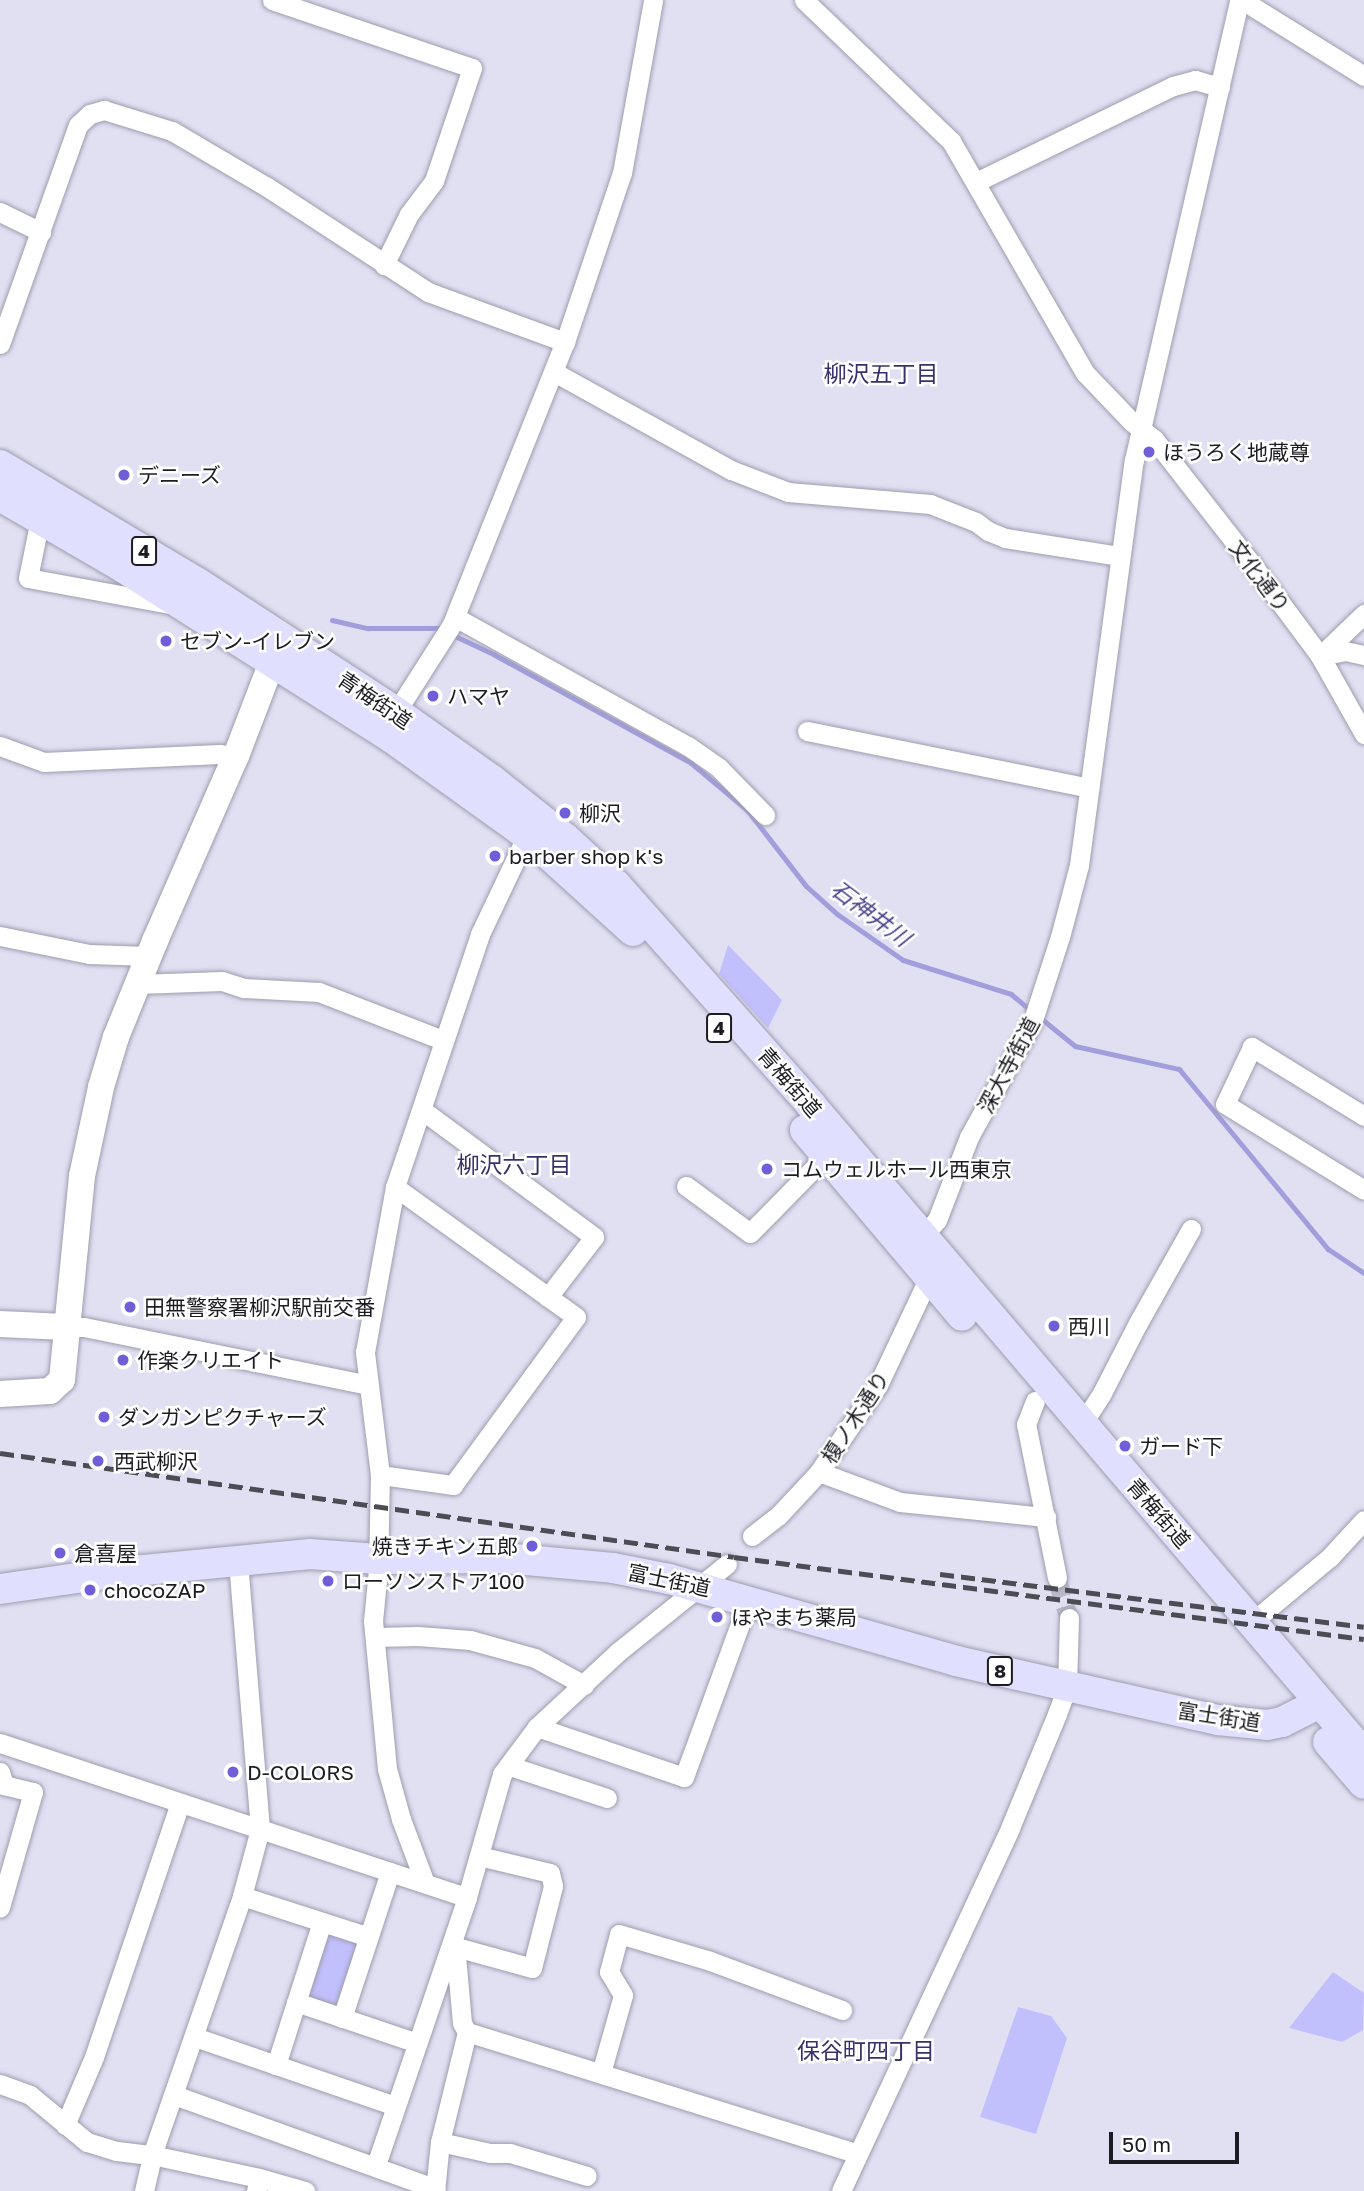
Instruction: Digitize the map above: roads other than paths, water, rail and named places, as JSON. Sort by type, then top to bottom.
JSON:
[{"type":"main road","name":"青梅街道","points":[[0,465],[198,583],[279,651],[392,738],[527,835],[626,923],[827,1155],[916,1244],[1082,1424],[1252,1622],[1364,1784]]},
{"type":"main road","name":"青梅街道","points":[[0,496],[38,530],[396,712],[566,839],[616,886],[672,946],[916,1244],[929,1277],[1035,1401],[1311,1708],[1364,1754]]},
{"type":"main road","name":"富士街道","points":[[0,1589],[239,1559],[310,1554],[378,1559],[504,1558],[613,1568],[703,1587],[933,1655],[1248,1724],[1282,1722],[1311,1708]]},
{"type":"street","points":[[272,0],[472,68],[434,181],[409,214],[384,265]]},
{"type":"street","points":[[396,712],[454,621],[565,342],[622,173],[653,0]]},
{"type":"street","name":"文化通り","points":[[804,0],[951,141],[1085,373],[1132,422],[1142,427],[1186,479],[1320,656],[1364,734]]},
{"type":"street","points":[[554,372],[732,470],[788,492],[930,504],[976,522],[1005,538],[1119,556],[1142,427],[1241,0],[1364,76]]},
{"type":"street","points":[[976,182],[1173,86],[1195,79],[1220,87]]},
{"type":"street","points":[[0,344],[78,125],[90,114],[104,110],[172,131],[267,187],[428,292],[565,342]]},
{"type":"street","points":[[0,212],[41,232]]},
{"type":"street","points":[[38,530],[28,578],[185,607]]},
{"type":"street","name":"深大寺街道","points":[[916,1244],[937,1220],[969,1137],[1035,1015],[1079,864],[1119,556]]},
{"type":"street","points":[[1320,656],[1364,614]]},
{"type":"street","points":[[454,621],[688,746],[719,768],[765,815]]},
{"type":"street","points":[[0,1394],[50,1391],[62,1380],[65,1327],[89,1132],[116,1037],[279,651]]},
{"type":"street","points":[[1320,656],[1345,652],[1364,654]]},
{"type":"street","points":[[807,731],[1089,788]]},
{"type":"street","points":[[0,746],[44,761],[219,754],[236,756]]},
{"type":"street","points":[[425,1884],[401,1819],[387,1769],[373,1621],[380,1475],[365,1352],[395,1187],[480,934],[527,835]]},
{"type":"street","points":[[0,936],[89,954],[148,956]]},
{"type":"street","points":[[137,984],[222,981],[244,988],[319,992],[443,1040]]},
{"type":"street","points":[[1364,1116],[1252,1048],[1225,1104],[1364,1190]]},
{"type":"street","points":[[422,1110],[594,1237],[548,1297]]},
{"type":"street","points":[[686,1186],[750,1233],[827,1155]]},
{"type":"street","points":[[380,1475],[453,1485],[576,1317],[395,1187]]},
{"type":"street","points":[[1082,1424],[1102,1393],[1191,1229]]},
{"type":"street","name":"榎ノ木通り","points":[[752,1536],[778,1516],[819,1472],[878,1385],[929,1277]]},
{"type":"street","points":[[0,1324],[84,1327],[368,1385]]},
{"type":"street","points":[[1035,1401],[1026,1424],[1057,1578]]},
{"type":"street","points":[[819,1472],[900,1502],[1046,1517]]},
{"type":"street","points":[[1252,1622],[1330,1557],[1364,1520]]},
{"type":"street","points":[[144,2191],[152,2155],[195,2038],[242,1896],[260,1829],[239,1559]]},
{"type":"street","points":[[376,2165],[454,1943],[502,1774],[537,1727],[618,1652],[703,1587],[727,1564]]},
{"type":"street","points":[[537,1727],[684,1777],[749,1599]]},
{"type":"street","points":[[841,2191],[856,2153],[912,2041],[1010,1828],[1067,1686],[1069,1618]]},
{"type":"street","points":[[376,1637],[418,1636],[470,1640],[535,1658],[584,1685]]},
{"type":"street","points":[[0,1743],[467,1897]]},
{"type":"street","points":[[510,1766],[607,1798]]},
{"type":"street","points":[[0,1772],[4,1785],[33,1793],[0,1907]]},
{"type":"street","points":[[65,2124],[94,2057],[180,1802]]},
{"type":"street","points":[[454,1943],[533,1968],[553,1886],[550,1873],[479,1856]]},
{"type":"street","points":[[342,2018],[390,1872]]},
{"type":"street","points":[[242,1896],[369,1937]]},
{"type":"street","points":[[276,2065],[321,1922]]},
{"type":"street","points":[[601,2073],[623,1995],[609,1972],[619,1934],[710,1961],[842,2010]]},
{"type":"street","points":[[174,2095],[376,2165],[435,2190],[440,2142],[467,2032],[462,2023],[454,1943]]},
{"type":"street","points":[[296,2002],[417,2043]]},
{"type":"street","points":[[467,2032],[856,2153]]},
{"type":"street","points":[[195,2038],[395,2106]]},
{"type":"street","points":[[0,2084],[30,2095],[87,2142],[117,2151],[152,2155],[258,2184],[305,2191]]},
{"type":"street","points":[[440,2142],[489,2153],[510,2153],[587,2176]]},
{"type":"waterway","name":"石神井川","points":[[332,620],[368,628],[438,628],[493,654],[691,763],[747,810],[806,886],[837,914],[903,960],[1011,994],[1030,1010]]},
{"type":"waterway","name":"石神井川","points":[[1038,1016],[1075,1046],[1179,1069],[1328,1249],[1364,1273]]},
{"type":"tunnel","points":[[1057,1578],[1069,1618]]},
{"type":"railway","points":[[0,1453],[734,1557],[1364,1639]]},
{"type":"railway","points":[[940,1574],[1364,1627]]},
{"type":"place","name":"ほうろく地蔵尊","points":[[1149,452]]},
{"type":"place","name":"デニーズ","points":[[124,475]]},
{"type":"place","name":"セブン-イレブン","points":[[166,641]]},
{"type":"place","name":"ハマヤ","points":[[433,696]]},
{"type":"place","name":"柳沢","points":[[565,813]]},
{"type":"place","name":"barber shop k's","points":[[495,856]]},
{"type":"place","name":"コムウェルホール西東京","points":[[767,1169]]},
{"type":"place","name":"田無警察署柳沢駅前交番","points":[[130,1307]]},
{"type":"place","name":"西川","points":[[1054,1326]]},
{"type":"place","name":"作楽クリエイト","points":[[123,1360]]},
{"type":"place","name":"ダンガンピクチャーズ","points":[[104,1417]]},
{"type":"place","name":"ガード下","points":[[1125,1446]]},
{"type":"place","name":"西武柳沢","points":[[98,1461]]},
{"type":"place","name":"焼きチキン五郎","points":[[532,1546]]},
{"type":"place","name":"倉喜屋","points":[[60,1553]]},
{"type":"place","name":"ローソンストア100","points":[[328,1581]]},
{"type":"place","name":"chocoZAP","points":[[90,1590]]},
{"type":"place","name":"ほやまち薬局","points":[[717,1617]]},
{"type":"place","name":"D-COLORS","points":[[233,1772]]},
{"type":"district","name":"柳沢五丁目","points":[[881,373]]},
{"type":"district","name":"柳沢六丁目","points":[[514,1164]]},
{"type":"district","name":"保谷町四丁目","points":[[866,2050]]}]
